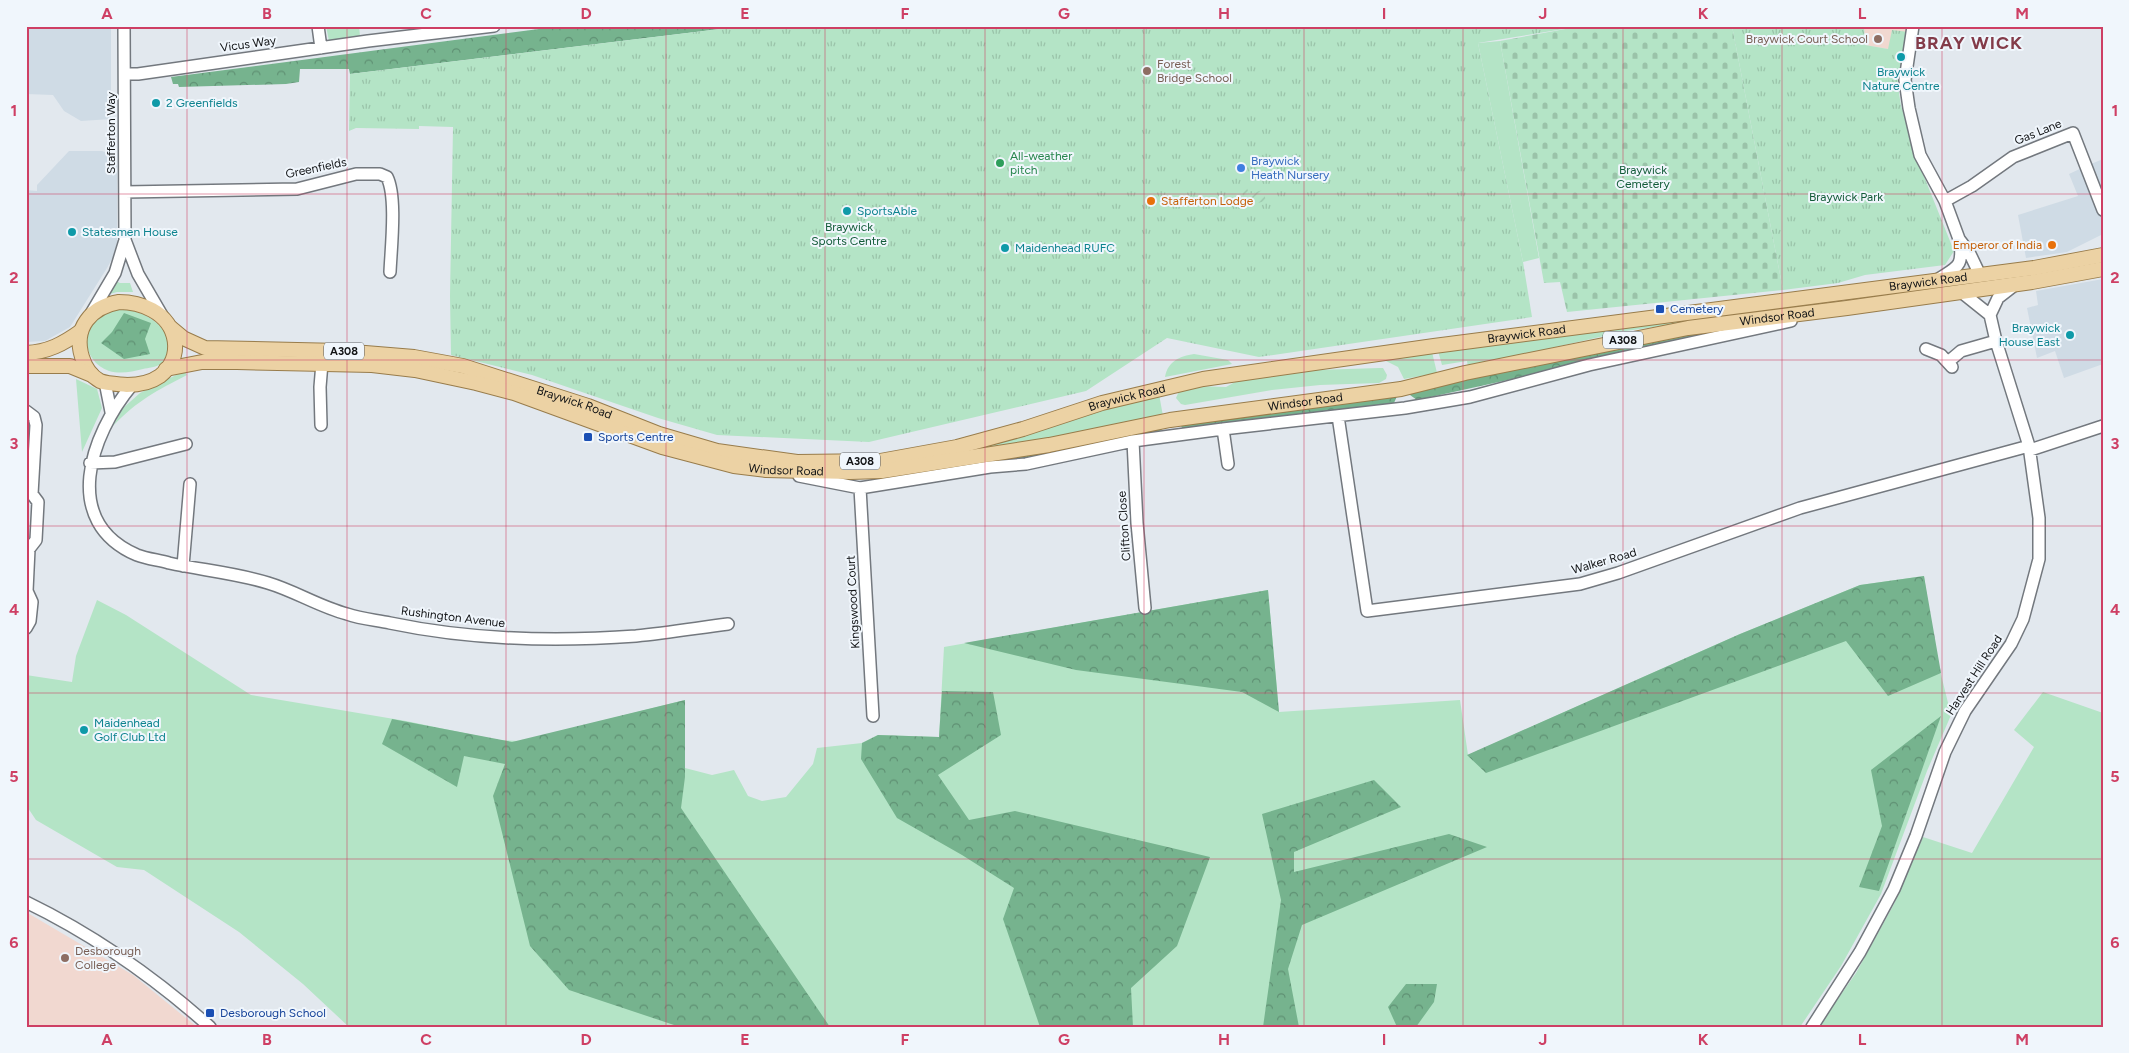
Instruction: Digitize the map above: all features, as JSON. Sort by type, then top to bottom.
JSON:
[{"type":"main road","name":"Braywick Road","points":[[167,323],[183,338],[205,348],[341,351],[414,357],[463,366],[588,406],[659,434],[717,451],[797,462],[871,461],[956,447],[1023,429],[1102,402],[1203,379],[1426,347],[2034,268],[2103,255]]},
{"type":"main road","name":"Windsor Road","points":[[322,363],[372,365],[415,370],[476,382],[514,393],[662,447],[734,466],[766,470],[882,471],[969,459],[1170,420],[1401,389],[1465,373],[1688,328],[1960,292],[2103,269]]},
{"type":"main road","name":"A308","points":[[26,353],[45,352],[56,347],[84,325],[98,310],[119,302],[140,304],[167,323]]},
{"type":"main road","points":[[166,369],[172,362],[176,352],[175,336],[167,323]]},
{"type":"main road","points":[[84,325],[81,353],[84,363],[92,375]]},
{"type":"main road","name":"A308","points":[[26,366],[70,366],[105,382],[132,385],[160,376],[166,369],[202,362],[322,363]]},
{"type":"street","name":"Stafferton Way","points":[[84,325],[115,272],[125,240],[124,26]]},
{"type":"street","points":[[318,26],[321,48]]},
{"type":"street","name":"Vicus Way","points":[[125,74],[138,74],[494,26]]},
{"type":"street","points":[[1913,26],[1906,80],[1909,108],[1920,154],[1945,201],[1960,239],[1969,252],[1980,275]]},
{"type":"street","name":"Gas Lane","points":[[1945,201],[1972,186],[2014,157],[2073,133],[2103,210]]},
{"type":"street","name":"Greenfields","points":[[125,192],[297,189],[356,174],[380,174],[387,177],[390,183],[392,202],[390,272]]},
{"type":"street","points":[[1934,281],[1957,267],[1962,258],[1960,239]]},
{"type":"street","name":"Stafferton Way","points":[[125,240],[138,274],[167,323]]},
{"type":"street","points":[[1960,292],[1990,315],[1998,298],[2016,284]]},
{"type":"street","points":[[766,470],[860,488],[990,467],[1026,464],[1133,441],[1405,408],[1470,397],[1589,365],[1847,308]]},
{"type":"street","name":"Harvest Hill Road","points":[[1812,1027],[1860,952],[1894,889],[1916,836],[1945,752],[1964,711],[2011,644],[2023,619],[2039,559],[2039,518],[2030,448],[1996,341],[1990,315]]},
{"type":"street","points":[[1926,349],[1942,355],[1950,364],[1961,351],[1996,341]]},
{"type":"street","points":[[321,425],[320,387],[322,363]]},
{"type":"street","points":[[105,382],[111,412]]},
{"type":"street","name":"Rushington Avenue","points":[[132,385],[111,412],[97,440],[90,463],[90,493],[98,520],[111,541],[138,556],[268,582],[346,614],[414,628],[481,637],[576,639],[637,636],[728,624]]},
{"type":"street","points":[[26,411],[34,417],[36,425],[29,496],[38,502],[36,540],[28,548],[28,591],[32,602],[30,621],[26,628]]},
{"type":"street","name":"Walker Road","points":[[1338,416],[1367,611],[1580,584],[1618,573],[1800,508],[2030,448]]},
{"type":"street","points":[[2030,448],[2103,426]]},
{"type":"street","points":[[1223,429],[1228,464]]},
{"type":"street","name":"Clifton Close","points":[[1133,441],[1144,608]]},
{"type":"street","points":[[90,463],[115,462],[180,443]]},
{"type":"street","points":[[183,566],[190,484]]},
{"type":"street","name":"Kingswood Court","points":[[860,488],[873,716]]},
{"type":"street","points":[[26,902],[73,926],[130,962],[178,998],[210,1027]]},
{"type":"shaded area","points":[[26,26],[111,26],[111,119],[81,121],[64,111],[53,95],[26,94]]},
{"type":"shaded area","name":"Braywick Court School","points":[[1864,26],[1909,26],[1909,32],[1888,49],[1865,45]]},
{"type":"shaded area","points":[[69,151],[102,151],[111,154],[117,162],[117,242],[113,257],[107,268],[70,327],[45,341],[26,342],[26,190],[37,191],[37,185]]},
{"type":"shaded area","points":[[2103,159],[2103,195],[2091,164]]},
{"type":"shaded area","points":[[2084,167],[2103,215],[2103,234],[2067,252],[2026,258],[2018,215],[2078,196],[2069,174]]},
{"type":"shaded area","points":[[2103,279],[2103,364],[2064,378],[2055,351],[2037,358],[2027,308],[2038,305],[2036,291]]},
{"type":"shaded area","name":"Desborough College","points":[[26,912],[133,975],[197,1027],[26,1027]]},
{"type":"green space","points":[[326,26],[359,26],[360,36],[329,41]]},
{"type":"green space","points":[[562,26],[745,26],[350,74],[349,69],[300,69],[299,82],[286,84],[179,87],[178,84],[173,84],[171,77]]},
{"type":"green space","name":"Braywick Sports Centre","points":[[745,26],[1582,26],[1478,43],[1523,262],[1532,317],[1259,357],[1167,338],[1086,391],[869,442],[717,435],[658,418],[532,375],[451,355],[450,296],[453,127],[419,126],[419,129],[356,128],[349,131],[350,74]]},
{"type":"green space","name":"Braywick Cemetery","points":[[1582,26],[1732,26],[1783,290],[1567,312],[1560,282],[1544,283],[1500,41]]},
{"type":"green space","name":"Braywick Park","points":[[1732,26],[1864,26],[1865,45],[1888,49],[1892,30],[1909,32],[1899,93],[1901,106],[1911,144],[1954,251],[1945,265],[1865,275],[1838,283],[1783,290]]},
{"type":"green space","points":[[1500,41],[1539,258],[1523,262],[1478,43]]},
{"type":"green space","points":[[1246,185],[1249,194],[1263,190],[1266,201],[1245,206],[1241,186]]},
{"type":"green space","points":[[114,280],[120,283],[130,283],[133,292],[110,294],[107,292]]},
{"type":"green space","points":[[116,308],[143,314],[152,319],[165,332],[168,341],[168,351],[165,360],[161,364],[130,372],[113,372],[102,368],[91,357],[87,343],[89,329],[98,317]]},
{"type":"green space","points":[[1756,310],[1757,312],[1626,331],[1468,367],[1467,361],[1442,365],[1438,351]]},
{"type":"green space","points":[[124,313],[151,323],[145,339],[150,354],[124,359],[101,343],[112,332]]},
{"type":"green space","points":[[1756,322],[1756,325],[1417,400],[1410,395],[1413,387]]},
{"type":"green space","points":[[1432,352],[1437,373],[1404,379],[1398,367],[1382,359]]},
{"type":"green space","points":[[1194,354],[1228,360],[1232,364],[1165,377],[1169,367],[1175,360]]},
{"type":"green space","points":[[1383,368],[1387,375],[1386,379],[1379,383],[1320,385],[1272,390],[1185,405],[1181,404],[1176,398],[1180,389],[1194,386],[1226,387],[1253,372]]},
{"type":"green space","points":[[184,371],[187,375],[148,397],[131,409],[113,426],[122,409],[140,393]]},
{"type":"green space","points":[[76,379],[97,389],[102,408],[82,452]]},
{"type":"green space","points":[[1159,394],[1163,416],[1058,438],[909,461]]},
{"type":"green space","points":[[1397,396],[1394,403],[1183,429],[1179,423]]},
{"type":"green space","points":[[1166,425],[1159,432],[1032,458],[884,480],[872,478]]},
{"type":"green space","points":[[1924,576],[1935,650],[1951,715],[1927,771],[1881,894],[1841,966],[1800,1027],[349,1027],[303,984],[239,932],[144,870],[117,867],[36,820],[26,805],[26,675],[72,682],[76,656],[97,600],[126,615],[251,695],[406,721],[498,740],[521,741],[685,700],[685,768],[712,775],[734,770],[748,796],[762,801],[786,797],[813,764],[817,748],[862,743],[878,735],[939,737],[944,647],[1268,590],[1279,712],[1460,700],[1468,755],[1740,634],[1860,585]]},
{"type":"green space","points":[[1924,576],[1941,673],[1888,696],[1846,641],[1486,773],[1467,755],[1740,634],[1860,585]]},
{"type":"green space","points":[[1268,590],[1279,712],[1242,692],[1076,670],[964,643]]},
{"type":"green space","points":[[942,691],[993,692],[1001,735],[938,775],[969,820],[1015,811],[1210,857],[1177,946],[1131,988],[1133,1027],[1040,1027],[1003,919],[1014,888],[962,855],[897,818],[861,759],[862,743],[878,735],[939,737]]},
{"type":"green space","points":[[2043,692],[2103,713],[2103,1027],[1818,1027],[1856,973],[1894,904],[1923,837],[1972,853],[2034,747],[2014,730]]},
{"type":"green space","points":[[685,700],[685,777],[681,808],[830,1027],[680,1027],[569,990],[530,946],[493,796],[505,764],[464,756],[457,787],[382,744],[392,719],[512,742]]},
{"type":"green space","points":[[1941,716],[1879,891],[1859,887],[1882,826],[1871,770]]},
{"type":"green space","points":[[1374,780],[1401,807],[1294,852],[1294,872],[1449,834],[1487,847],[1302,925],[1288,969],[1299,1027],[1263,1027],[1281,900],[1262,814]]},
{"type":"green space","points":[[1406,984],[1437,984],[1434,1002],[1416,1027],[1397,1027],[1388,1007]]},
{"type":"place","name":"Braywick Court School","points":[[1878,39]]},
{"type":"place","name":"Braywick Nature Centre","points":[[1901,57]]},
{"type":"place","name":"Forest Bridge School","points":[[1147,71]]},
{"type":"place","name":"2 Greenfields","points":[[156,103]]},
{"type":"place","name":"All-weather pitch","points":[[1000,163]]},
{"type":"place","name":"Braywick Heath Nursery","points":[[1241,168]]},
{"type":"place","name":"Stafferton Lodge","points":[[1151,201]]},
{"type":"place","name":"SportsAble","points":[[847,211]]},
{"type":"place","name":"Statesmen House","points":[[72,232]]},
{"type":"place","name":"Emperor of India","points":[[2052,245]]},
{"type":"place","name":"Maidenhead RUFC","points":[[1005,248]]},
{"type":"place","name":"Cemetery","points":[[1660,309]]},
{"type":"place","name":"Braywick House East","points":[[2070,335]]},
{"type":"place","name":"Sports Centre","points":[[588,437]]},
{"type":"place","name":"Maidenhead Golf Club Ltd","points":[[84,730]]},
{"type":"place","name":"Desborough College","points":[[65,958]]},
{"type":"place","name":"Desborough School","points":[[210,1013]]},
{"type":"district","name":"BRAY WICK","points":[[1969,43]]}]
